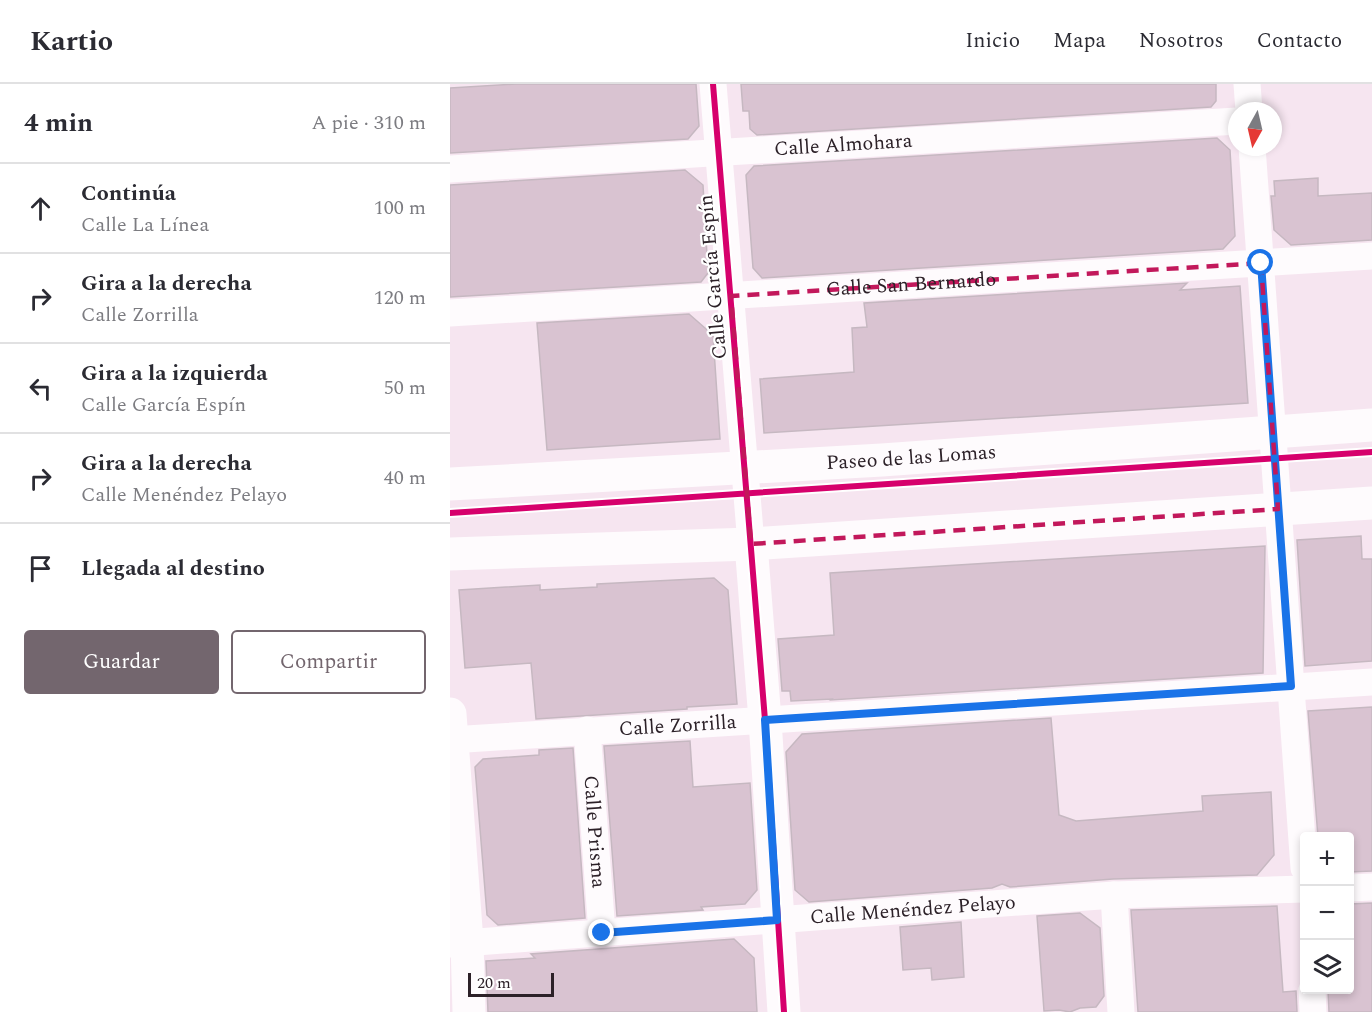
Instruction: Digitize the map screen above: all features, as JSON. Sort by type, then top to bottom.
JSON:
[{"type":"main road","name":"Paseo de las Lomas","points":[[450,484],[745,467],[1372,425]]},
{"type":"main road","points":[[450,555],[751,544],[1372,503]]},
{"type":"main road","points":[[751,544],[784,1012]]},
{"type":"main road","points":[[451,731],[459,943],[469,1012]]},
{"type":"street","name":"Calle García Espín","points":[[713,84],[751,544]]},
{"type":"street","points":[[1247,84],[1248,102]]},
{"type":"street","name":"Calle Almohara","points":[[450,169],[1228,122]]},
{"type":"street","points":[[1253,156],[1302,832]]},
{"type":"street","name":"Calle San Bernardo","points":[[450,313],[1372,256]]},
{"type":"street","name":"Calle Zorrilla","points":[[451,731],[587,730],[1372,682]]},
{"type":"street","name":"Calle Prisma","points":[[587,730],[602,933]]},
{"type":"street","points":[[1354,888],[1372,888]]},
{"type":"street","name":"Calle Menéndez Pelayo","points":[[459,943],[1114,895],[1300,889]]},
{"type":"street","points":[[1114,895],[1121,1012]]},
{"type":"street","points":[[1312,994],[1313,1012]]},
{"type":"highlighted area","points":[[1261,263],[1278,509],[751,544],[731,296]]},
{"type":"building","points":[[516,84],[696,84],[699,126],[688,139],[450,153],[450,88]]},
{"type":"building","points":[[741,84],[1216,84],[1216,101],[1211,107],[757,135],[750,129],[749,111],[743,111]]},
{"type":"building","points":[[1217,138],[1228,148],[1228,156],[1230,156],[1235,236],[1223,249],[762,278],[753,268],[746,175],[754,166]]},
{"type":"building","points":[[685,170],[703,185],[708,273],[701,282],[450,297],[450,185]]},
{"type":"building","points":[[1318,178],[1318,196],[1372,193],[1372,240],[1291,245],[1274,230],[1271,196],[1275,196],[1274,181]]},
{"type":"building","points":[[1187,283],[1180,290],[1240,286],[1248,403],[764,433],[760,379],[854,372],[852,328],[867,327],[864,303]]},
{"type":"building","points":[[689,314],[713,335],[720,439],[547,450],[537,323]]},
{"type":"building","points":[[1361,536],[1362,559],[1372,559],[1372,661],[1305,666],[1297,540]]},
{"type":"building","points":[[1265,546],[1263,673],[831,700],[791,701],[790,691],[782,691],[778,639],[834,635],[830,573]]},
{"type":"building","points":[[714,578],[728,590],[737,704],[536,719],[531,663],[465,668],[459,590],[540,585],[540,590],[597,587],[597,584]]},
{"type":"building","points":[[1372,707],[1372,871],[1354,872],[1354,832],[1318,832],[1308,711]]},
{"type":"building","points":[[1051,718],[1059,815],[1076,821],[1203,811],[1202,796],[1271,792],[1274,855],[1257,875],[1113,879],[1010,887],[1002,884],[992,888],[809,902],[795,890],[786,752],[802,734]]},
{"type":"building","points":[[690,741],[693,787],[750,783],[757,890],[745,904],[701,907],[703,910],[617,916],[604,746]]},
{"type":"building","points":[[573,748],[585,918],[498,925],[487,915],[475,767],[483,759],[539,755],[539,750]]},
{"type":"building","points":[[1372,903],[1372,1012],[1329,1012],[1328,994],[1354,994],[1354,904]]},
{"type":"building","points":[[1277,906],[1283,992],[1296,991],[1297,1012],[1138,1012],[1131,910]]},
{"type":"building","points":[[1080,913],[1100,928],[1104,996],[1096,1007],[1080,1008],[1070,1012],[1044,1011],[1037,916]]},
{"type":"building","points":[[961,922],[964,977],[932,980],[931,968],[903,970],[900,927]]},
{"type":"building","points":[[734,939],[754,958],[757,1012],[488,1012],[486,961],[535,958],[531,954]]},
{"type":"cycle path","points":[[713,84],[765,720],[784,1012]]},
{"type":"cycle path","points":[[450,513],[1372,452]]},
{"type":"route","points":[[602,933],[777,920],[765,720],[1291,686],[1261,263]]}]
